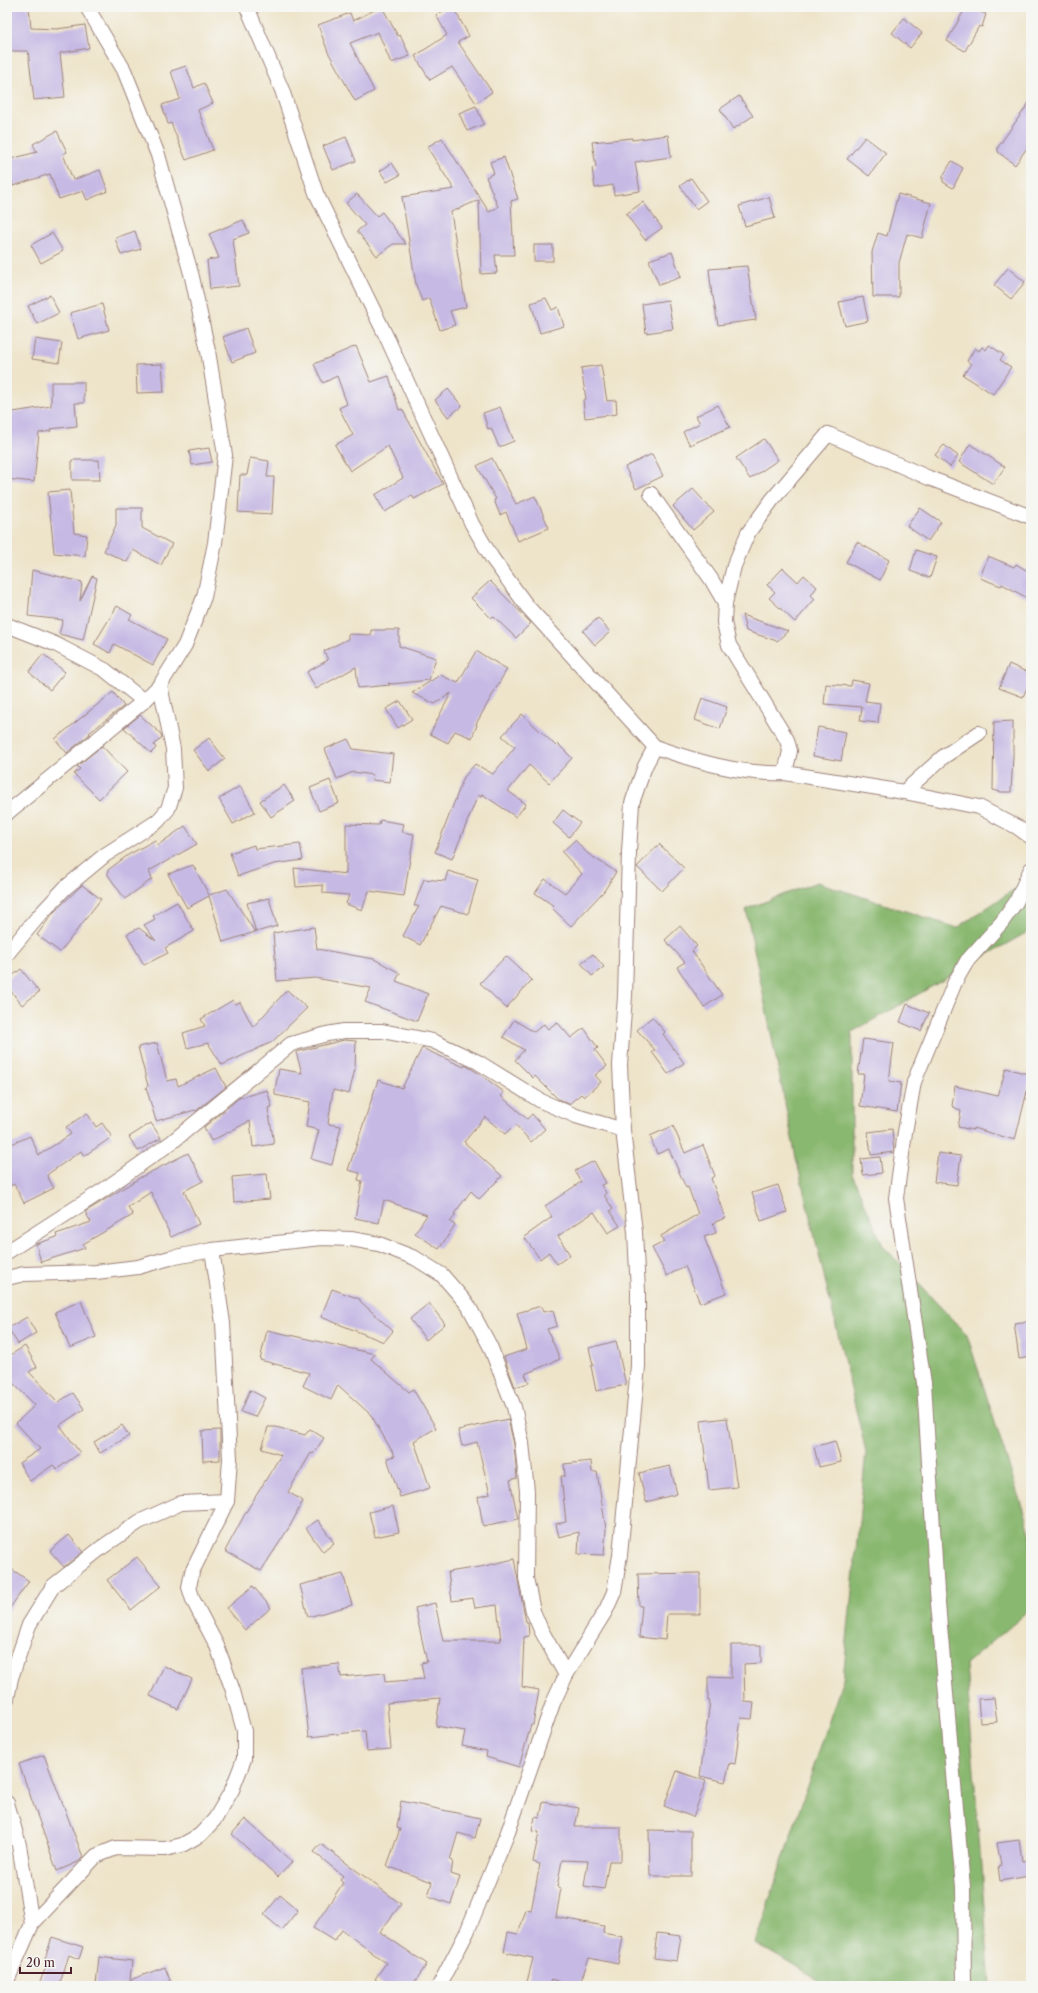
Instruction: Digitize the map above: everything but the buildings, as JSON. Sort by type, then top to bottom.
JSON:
[{"type":"street","points":[[7,813],[144,701],[160,685],[185,645],[204,597],[215,543],[225,455],[208,351],[192,277],[158,155],[124,70],[87,7]]},
{"type":"street","points":[[247,7],[282,90],[316,193],[388,340],[472,524],[492,558],[527,606],[654,747],[692,760],[714,765],[752,772],[785,773],[904,792],[979,807],[1017,827],[1031,837]]},
{"type":"street","points":[[785,773],[790,751],[787,740],[729,645],[724,622],[725,603],[734,566],[748,533],[772,500],[828,434],[929,478],[1031,517]]},
{"type":"street","points":[[650,494],[710,579],[725,603]]},
{"type":"street","points":[[7,625],[55,644],[105,670],[144,701]]},
{"type":"street","points":[[7,954],[37,918],[65,888],[105,855],[158,822],[168,809],[175,788],[173,749],[160,685]]},
{"type":"street","points":[[904,792],[943,757],[979,733]]},
{"type":"street","points":[[439,1986],[467,1932],[508,1832],[553,1703],[566,1675],[606,1610],[614,1592],[620,1554],[638,1366],[638,1291],[635,1232],[623,1130],[620,1065],[625,996],[632,804],[645,766],[654,747]]},
{"type":"street","points":[[964,1986],[963,1887],[937,1592],[924,1383],[896,1198],[905,1132],[914,1082],[954,982],[966,961],[1002,922],[1011,909],[1031,869]]},
{"type":"street","points":[[7,1252],[102,1191],[172,1142],[290,1044],[344,1030],[382,1031],[433,1041],[478,1062],[540,1101],[576,1116],[623,1130]]},
{"type":"street","points":[[7,1278],[24,1274],[96,1272],[138,1267],[170,1258],[212,1250],[322,1238],[351,1239],[379,1244],[415,1258],[442,1275],[468,1305],[490,1346],[514,1407],[522,1443],[527,1491],[526,1578],[533,1611],[566,1675]]},
{"type":"street","points":[[7,1981],[32,1924],[96,1856],[116,1848],[165,1849],[182,1845],[200,1835],[215,1819],[232,1790],[244,1759],[244,1731],[218,1646],[193,1600],[189,1586],[192,1572],[226,1501],[230,1459],[223,1323],[212,1250]]},
{"type":"street","points":[[7,1699],[11,1678],[29,1625],[53,1586],[101,1548],[139,1522],[181,1503],[226,1501]]},
{"type":"street","points":[[7,1803],[19,1845],[32,1924]]},
{"type":"green space","points":[[1031,878],[1031,930],[852,1032],[852,1174],[883,1246],[967,1335],[1031,1535],[1031,1609],[966,1664],[990,1986],[828,1986],[755,1943],[843,1679],[866,1452],[796,1158],[746,909],[817,882],[957,928]]}]
